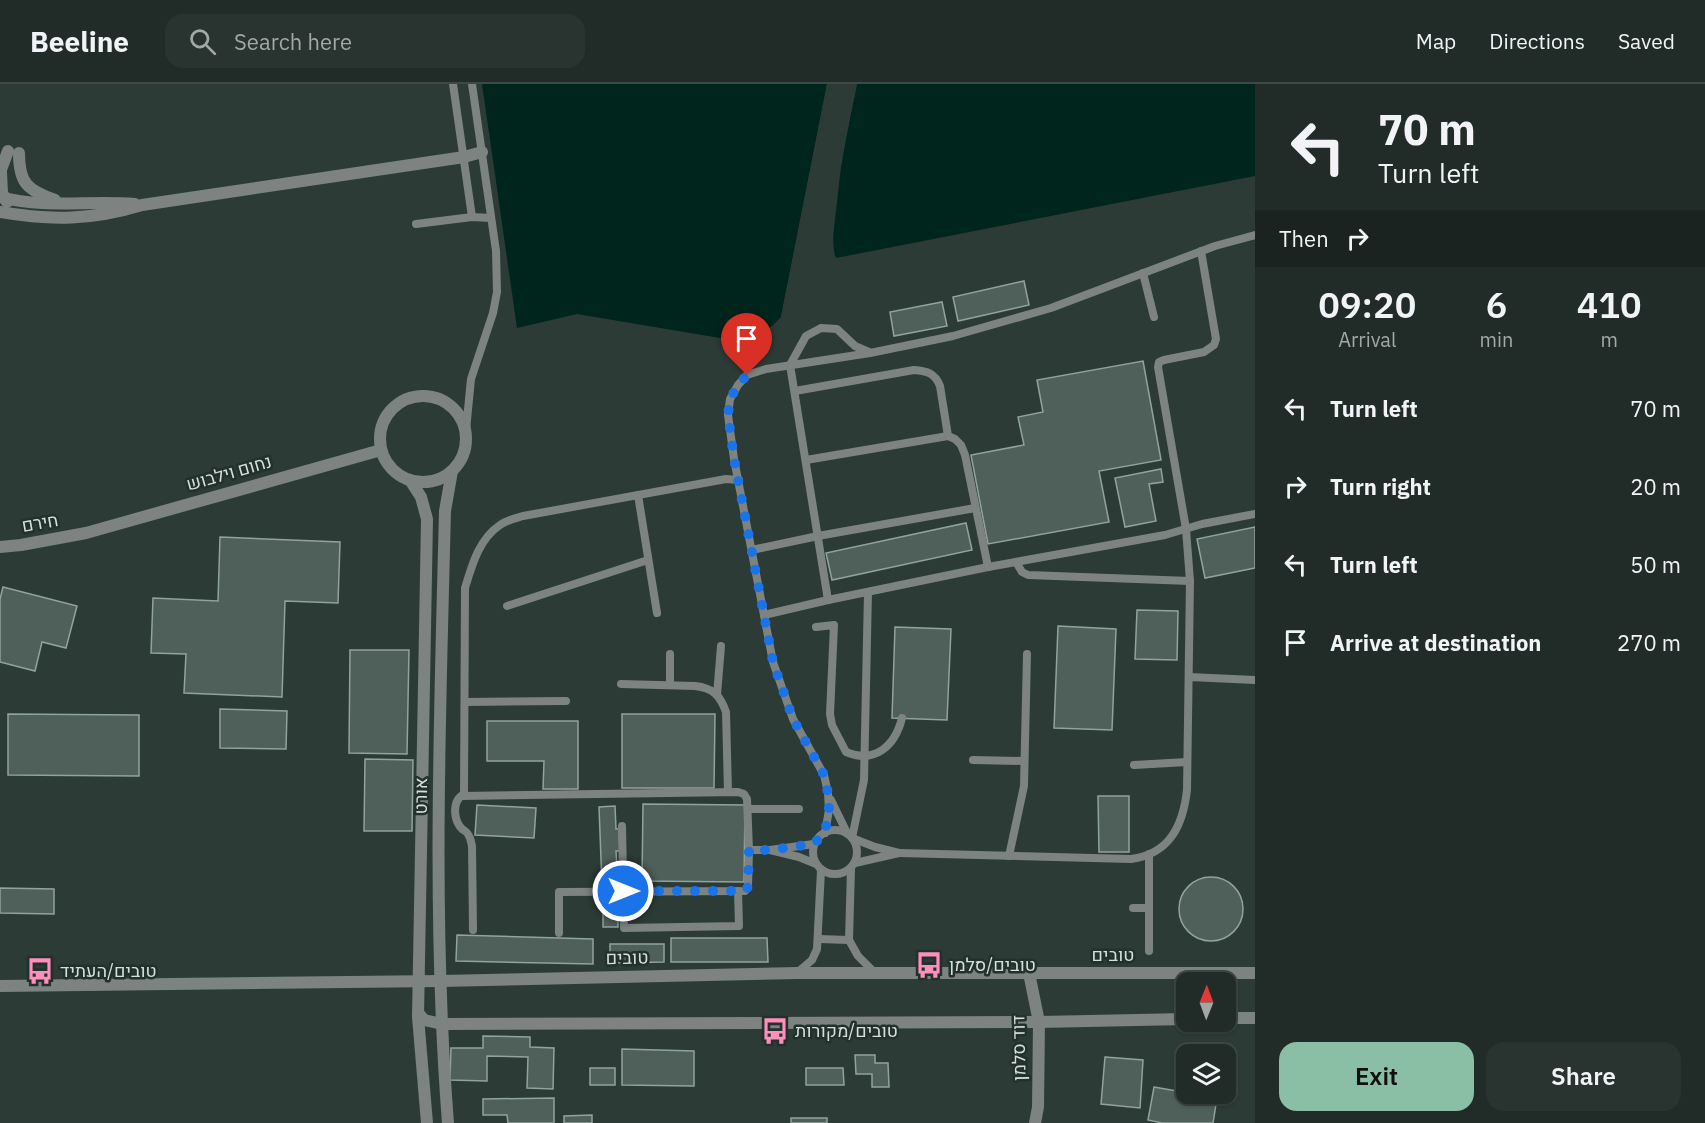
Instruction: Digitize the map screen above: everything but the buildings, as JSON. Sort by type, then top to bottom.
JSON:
[{"type":"street","points":[[13,214],[2,197],[0,172],[14,152],[25,185],[38,194],[67,204]]},
{"type":"street","points":[[0,212],[35,218],[116,213],[142,205],[464,157],[482,152]]},
{"type":"street","points":[[2,197],[50,205],[115,202],[142,205]]},
{"type":"street","points":[[428,395],[447,403],[461,417],[466,430],[467,444],[463,457],[446,476],[433,481],[410,480],[395,472],[381,450],[380,436],[383,423],[390,411],[401,401],[414,396],[428,395]]},
{"type":"street","name":"נחום וילבוש","points":[[86,533],[381,450]]},
{"type":"street","name":"אורט","points":[[448,1123],[442,1024],[438,820],[444,535],[446,496],[452,471]]},
{"type":"street","name":"אורט","points":[[410,480],[421,497],[427,519],[418,1013],[427,1123]]},
{"type":"street","name":"חירם","points":[[0,547],[86,533]]},
{"type":"street","name":"טובים","points":[[0,986],[441,981],[797,973],[1255,973]]},
{"type":"street","name":"דוד סלמן","points":[[1029,973],[1039,1022],[1038,1107],[1035,1123]]},
{"type":"street","points":[[418,1013],[424,1020],[442,1024],[1039,1022],[1176,1019]]},
{"type":"street","points":[[1236,1018],[1255,1018]]},
{"type":"lane","points":[[453,84],[472,217]]},
{"type":"lane","points":[[466,430],[471,379],[493,313],[497,292],[496,251],[472,84]]},
{"type":"lane","points":[[416,224],[472,217],[491,218]]},
{"type":"lane","points":[[797,973],[812,960],[819,939],[819,867],[813,851],[814,844],[825,832],[829,810],[828,793],[824,775],[793,719],[773,662],[728,415],[730,399],[738,385],[747,375],[766,369],[870,353],[953,336],[1051,308],[1201,251],[1255,235]]},
{"type":"lane","points":[[825,832],[839,830],[875,847],[900,853],[1131,858],[1149,854],[1169,841],[1180,825],[1187,790],[1191,581],[1186,529],[1158,367],[1164,360],[1204,352],[1214,345],[1216,339],[1201,251]]},
{"type":"lane","points":[[1143,273],[1154,317]]},
{"type":"lane","points":[[828,600],[790,365],[806,336],[821,328],[837,329],[855,346],[870,353]]},
{"type":"lane","points":[[795,391],[924,370],[937,379],[940,386],[948,436]]},
{"type":"lane","points":[[806,460],[948,436],[955,439],[965,454],[988,567]]},
{"type":"lane","points":[[464,796],[465,588],[483,541],[500,525],[523,516],[726,479],[739,480]]},
{"type":"lane","points":[[638,495],[657,613]]},
{"type":"lane","points":[[752,550],[975,508]]},
{"type":"lane","points":[[764,615],[988,567],[1165,535],[1255,514]]},
{"type":"lane","points":[[507,606],[648,560]]},
{"type":"lane","points":[[1016,562],[1022,573],[1028,575],[1191,581]]},
{"type":"lane","points":[[850,835],[864,780],[868,592]]},
{"type":"lane","points":[[816,627],[834,625],[830,714],[832,725],[846,752],[877,754],[885,749],[894,737],[902,718]]},
{"type":"lane","points":[[717,694],[721,646]]},
{"type":"lane","points":[[670,654],[670,684]]},
{"type":"lane","points":[[1009,856],[1024,786],[1027,654]]},
{"type":"lane","points":[[1190,677],[1255,680]]},
{"type":"lane","points":[[621,684],[707,687],[717,694],[726,712],[728,792]]},
{"type":"lane","points":[[465,702],[566,701]]},
{"type":"lane","points":[[974,760],[1024,761]]},
{"type":"lane","points":[[1134,765],[1187,762]]},
{"type":"lane","points":[[472,930],[472,846],[469,834],[461,828],[457,820],[458,799],[464,796],[728,792],[744,794],[749,809],[748,887],[745,891],[559,892],[559,933]]},
{"type":"lane","points":[[828,793],[858,852],[853,866],[849,940],[858,956],[874,973]]},
{"type":"lane","points":[[749,809],[799,809]]},
{"type":"lane","points":[[622,826],[624,928],[739,926],[738,891]]},
{"type":"lane","points":[[749,850],[770,850],[814,844]]},
{"type":"lane","points":[[770,850],[799,856],[834,875],[842,874],[853,866],[900,853]]},
{"type":"lane","points":[[1149,854],[1149,951]]},
{"type":"lane","points":[[1133,908],[1149,908]]},
{"type":"lane","points":[[819,939],[849,940]]},
{"type":"shaded area","points":[[482,84],[827,84],[781,317],[770,328],[759,334],[732,340],[577,314],[517,328]]},
{"type":"shaded area","points":[[857,84],[1255,84],[1255,176],[836,258],[833,245],[836,201]]},
{"type":"pier","points":[[827,84],[830,84],[785,309],[781,317]]},
{"type":"pier","points":[[854,84],[857,84],[842,157],[833,237],[833,252],[836,258],[833,260],[830,252],[830,237],[839,157]]},
{"type":"place","name":"טובים/סלמן","points":[[929,965]]},
{"type":"place","name":"טובים/העתיד","points":[[40,971]]},
{"type":"place","name":"טובים/מקורות","points":[[775,1031]]},
{"type":"route","points":[[623,891],[745,891],[748,887],[749,850],[770,850],[814,844],[825,832],[829,810],[824,775],[793,719],[773,662],[734,459],[728,415],[730,399],[747,375]]}]
